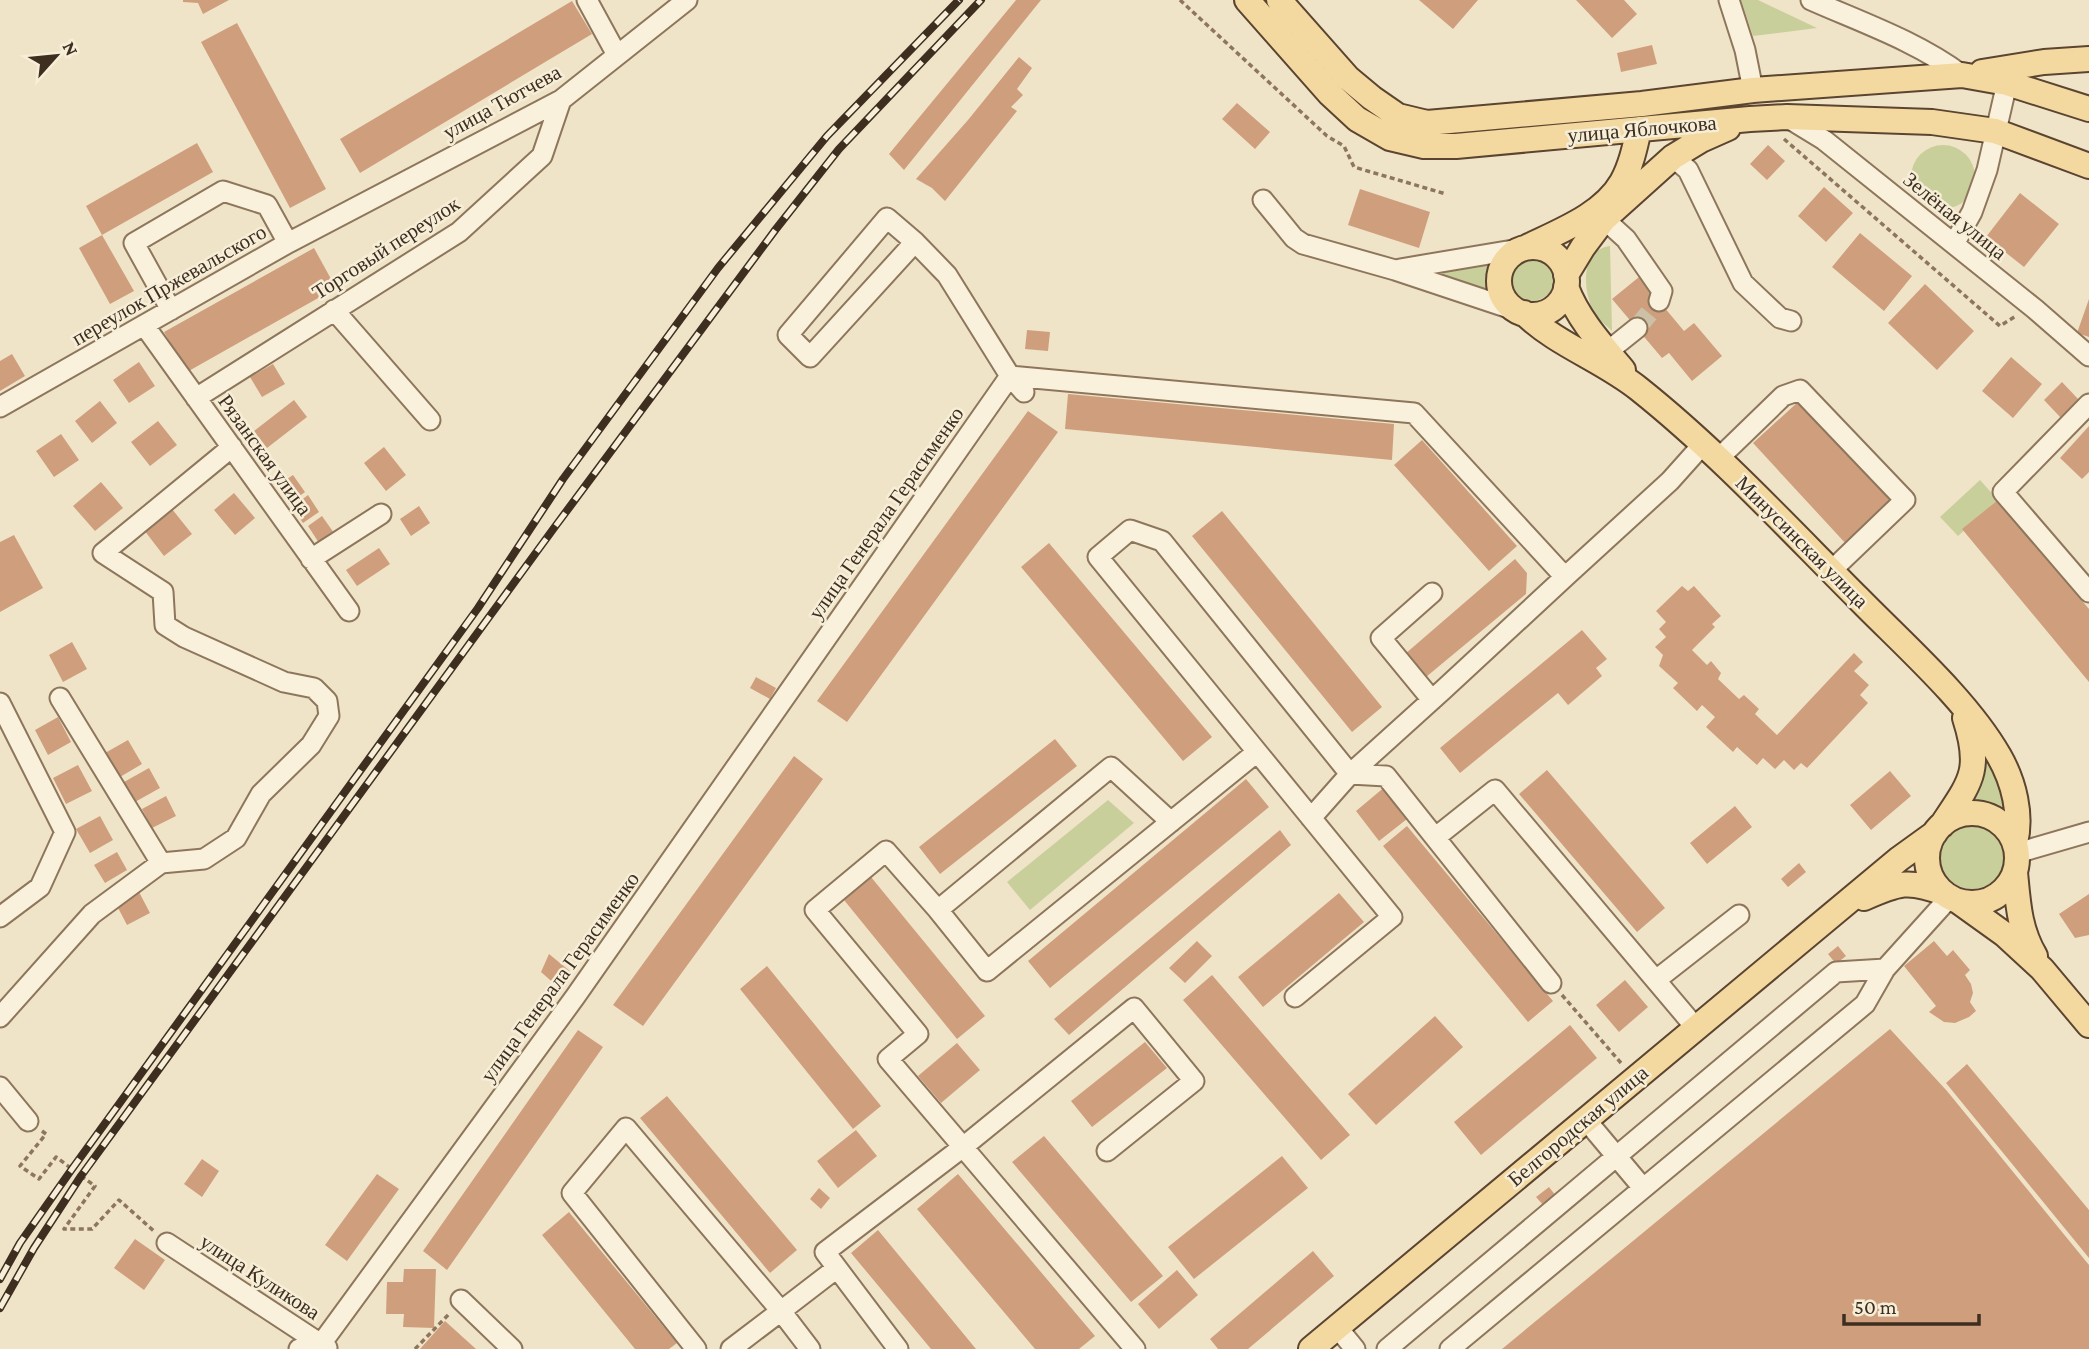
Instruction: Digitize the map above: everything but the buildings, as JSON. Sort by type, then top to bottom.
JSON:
[{"type":"main road","name":"улица Яблочкова","points":[[1247,0],[1330,94],[1357,119],[1390,138],[1424,146],[1455,146],[1750,118],[1783,127],[1932,122],[1995,131],[2089,166]]},
{"type":"main road","name":"улица Яблочкова","points":[[1279,0],[1348,78],[1372,98],[1398,116],[1427,123],[1642,104],[1753,90],[1962,75],[2007,83],[2089,109]]},
{"type":"main road","points":[[1962,75],[2044,62],[2089,59]]},
{"type":"main road","points":[[1639,129],[1624,177],[1605,202],[1587,216],[1523,248],[1504,261],[1499,278],[1503,297],[1520,312],[1542,313],[1551,310],[1563,296],[1566,281],[1583,247],[1604,219],[1673,157],[1700,140],[1750,118]]},
{"type":"main road","points":[[1602,133],[1616,154],[1624,177]]},
{"type":"main road","points":[[1523,248],[1538,247],[1556,257],[1563,265],[1566,281]]},
{"type":"main road","name":"Минусинская улица","points":[[1566,281],[1582,318],[1637,387]]},
{"type":"main road","name":"Минусинская улица","points":[[1520,312],[1637,387],[1712,451],[1960,704],[1990,742],[2006,771],[2017,808],[2019,916],[2022,930],[2042,969]]},
{"type":"main road","name":"Минусинская улица","points":[[1938,829],[1964,792],[1973,769],[1972,741],[1960,704]]},
{"type":"main road","points":[[1951,897],[1967,903],[1987,901],[2004,890],[2016,856],[2003,825],[1983,814],[1961,814],[1951,818],[1938,829],[1928,851],[1927,861],[1933,880],[1951,897],[2004,934],[2042,969],[2089,1025]]},
{"type":"main road","name":"Белгородская улица","points":[[1311,1349],[1938,829]]},
{"type":"main road","name":"Белгородская улица","points":[[1847,904],[1901,884],[1924,885],[1951,897]]},
{"type":"street","points":[[587,0],[617,55]]},
{"type":"street","name":"улица Тютчева","points":[[361,204],[561,100],[687,0]]},
{"type":"street","points":[[1729,0],[1745,50],[1753,90]]},
{"type":"street","points":[[1822,3],[1912,43],[1938,57],[1962,75]]},
{"type":"street","points":[[1954,244],[1972,212],[1987,170],[2007,83]]},
{"type":"street","name":"Торговый переулок","points":[[196,398],[459,232],[542,156],[561,100]]},
{"type":"street","name":"Зелёная улица","points":[[1783,127],[1824,140],[2035,309],[2089,356]]},
{"type":"street","points":[[1673,157],[1688,170],[1743,283],[1780,318],[1791,321]]},
{"type":"street","points":[[171,310],[134,243],[223,191],[267,205],[288,243]]},
{"type":"street","points":[[1263,200],[1303,244],[1395,270],[1520,312]]},
{"type":"street","name":"переулок Пржевальского","points":[[0,407],[361,204]]},
{"type":"street","points":[[915,242],[810,357],[788,335],[887,218],[915,242],[947,275],[1010,376],[1024,392]]},
{"type":"street","points":[[1604,219],[1626,239],[1662,291],[1660,301]]},
{"type":"street","points":[[1395,270],[1523,248]]},
{"type":"street","points":[[334,310],[430,420]]},
{"type":"street","name":"Рязанская улица","points":[[145,325],[349,611]]},
{"type":"street","points":[[1607,352],[1637,328]]},
{"type":"street","points":[[1010,376],[1414,413],[1565,577]]},
{"type":"street","name":"улица Генерала Герасименко","points":[[324,1346],[582,987],[1010,376]]},
{"type":"street","points":[[1311,818],[1350,774],[1670,481],[1783,396],[1800,390],[1905,500],[1831,571]]},
{"type":"street","points":[[2089,404],[2003,492],[2089,593]]},
{"type":"street","points":[[0,1017],[93,914],[161,863],[204,859],[236,838],[261,794],[311,745],[329,716],[327,701],[314,688],[284,682],[184,637],[165,625],[163,592],[103,553],[232,447]]},
{"type":"street","points":[[312,559],[381,514]]},
{"type":"street","points":[[1295,997],[1392,916],[1098,557],[1130,530],[1162,541],[1350,774],[1386,776],[1551,983]]},
{"type":"street","points":[[1432,593],[1381,638],[1432,700]]},
{"type":"street","points":[[60,698],[161,863]]},
{"type":"street","points":[[0,917],[40,887],[65,832],[2,710]]},
{"type":"street","points":[[1135,1349],[888,1059],[918,1034],[815,910],[886,851],[987,971],[1257,752]]},
{"type":"street","points":[[938,910],[1111,767],[1171,822]]},
{"type":"street","points":[[1436,837],[1496,790],[1696,1028]]},
{"type":"street","points":[[2016,856],[2089,832]]},
{"type":"street","points":[[1450,1349],[1865,1004],[1885,969],[1951,897]]},
{"type":"street","points":[[1656,980],[1740,915]]},
{"type":"street","points":[[1387,1349],[1836,972],[1885,969]]},
{"type":"street","points":[[898,1349],[825,1252],[963,1147],[1134,1008],[1194,1081],[1107,1151]]},
{"type":"street","points":[[0,1087],[28,1121]]},
{"type":"street","points":[[1586,1120],[1643,1188]]},
{"type":"street","points":[[696,1349],[572,1193],[626,1128],[810,1349]]},
{"type":"street","name":"улица Куликова","points":[[167,1243],[324,1346]]},
{"type":"street","points":[[731,1349],[837,1268]]},
{"type":"street","points":[[461,1300],[512,1349]]},
{"type":"street","points":[[1337,1327],[1355,1349]]},
{"type":"street","points":[[299,1349],[324,1346]]},
{"type":"path","points":[[1180,0],[1327,136],[1344,146],[1354,167],[1446,194]]},
{"type":"path","points":[[1783,127],[1785,140],[2000,326],[2022,314]]},
{"type":"path","points":[[1551,983],[1623,1065]]},
{"type":"path","points":[[46,1134],[20,1166],[39,1179],[56,1157],[72,1169]]},
{"type":"path","points":[[81,1176],[95,1185],[64,1229],[92,1229],[119,1200],[167,1243]]},
{"type":"path","points":[[415,1349],[461,1300]]},
{"type":"green space","points":[[1741,0],[1758,0],[1817,28],[1753,36]]},
{"type":"green space","points":[[1943,145],[1961,151],[1969,159],[1975,177],[1969,195],[1961,203],[1943,209],[1925,203],[1917,195],[1911,177],[1917,159],[1925,151]]},
{"type":"green space","points":[[1610,246],[1612,331],[1596,316],[1586,286],[1588,265],[1592,256],[1600,249]]},
{"type":"green space","points":[[1532,257],[1547,264],[1554,279],[1547,294],[1532,301],[1517,294],[1510,279],[1517,264]]},
{"type":"green space","points":[[1498,258],[1493,277],[1497,296],[1436,271]]},
{"type":"green space","points":[[1980,480],[1998,500],[1958,536],[1940,517]]},
{"type":"green space","points":[[1993,753],[2009,815],[1987,803],[1963,803],[1982,757]]},
{"type":"green space","points":[[1108,800],[1134,823],[1030,910],[1007,882]]},
{"type":"green space","points":[[1972,825],[1984,827],[1995,834],[2002,845],[2002,869],[1995,880],[1984,887],[1972,889],[1960,887],[1949,880],[1942,869],[1940,857],[1942,845],[1949,834],[1960,827]]},
{"type":"tunnel","points":[[1637,328],[1659,301]]},
{"type":"railway","points":[[0,1279],[20,1243],[72,1169],[478,608],[563,479],[718,268],[827,136],[959,0]]},
{"type":"railway","points":[[0,1308],[34,1248],[81,1176],[776,229],[839,149],[981,0]]}]
